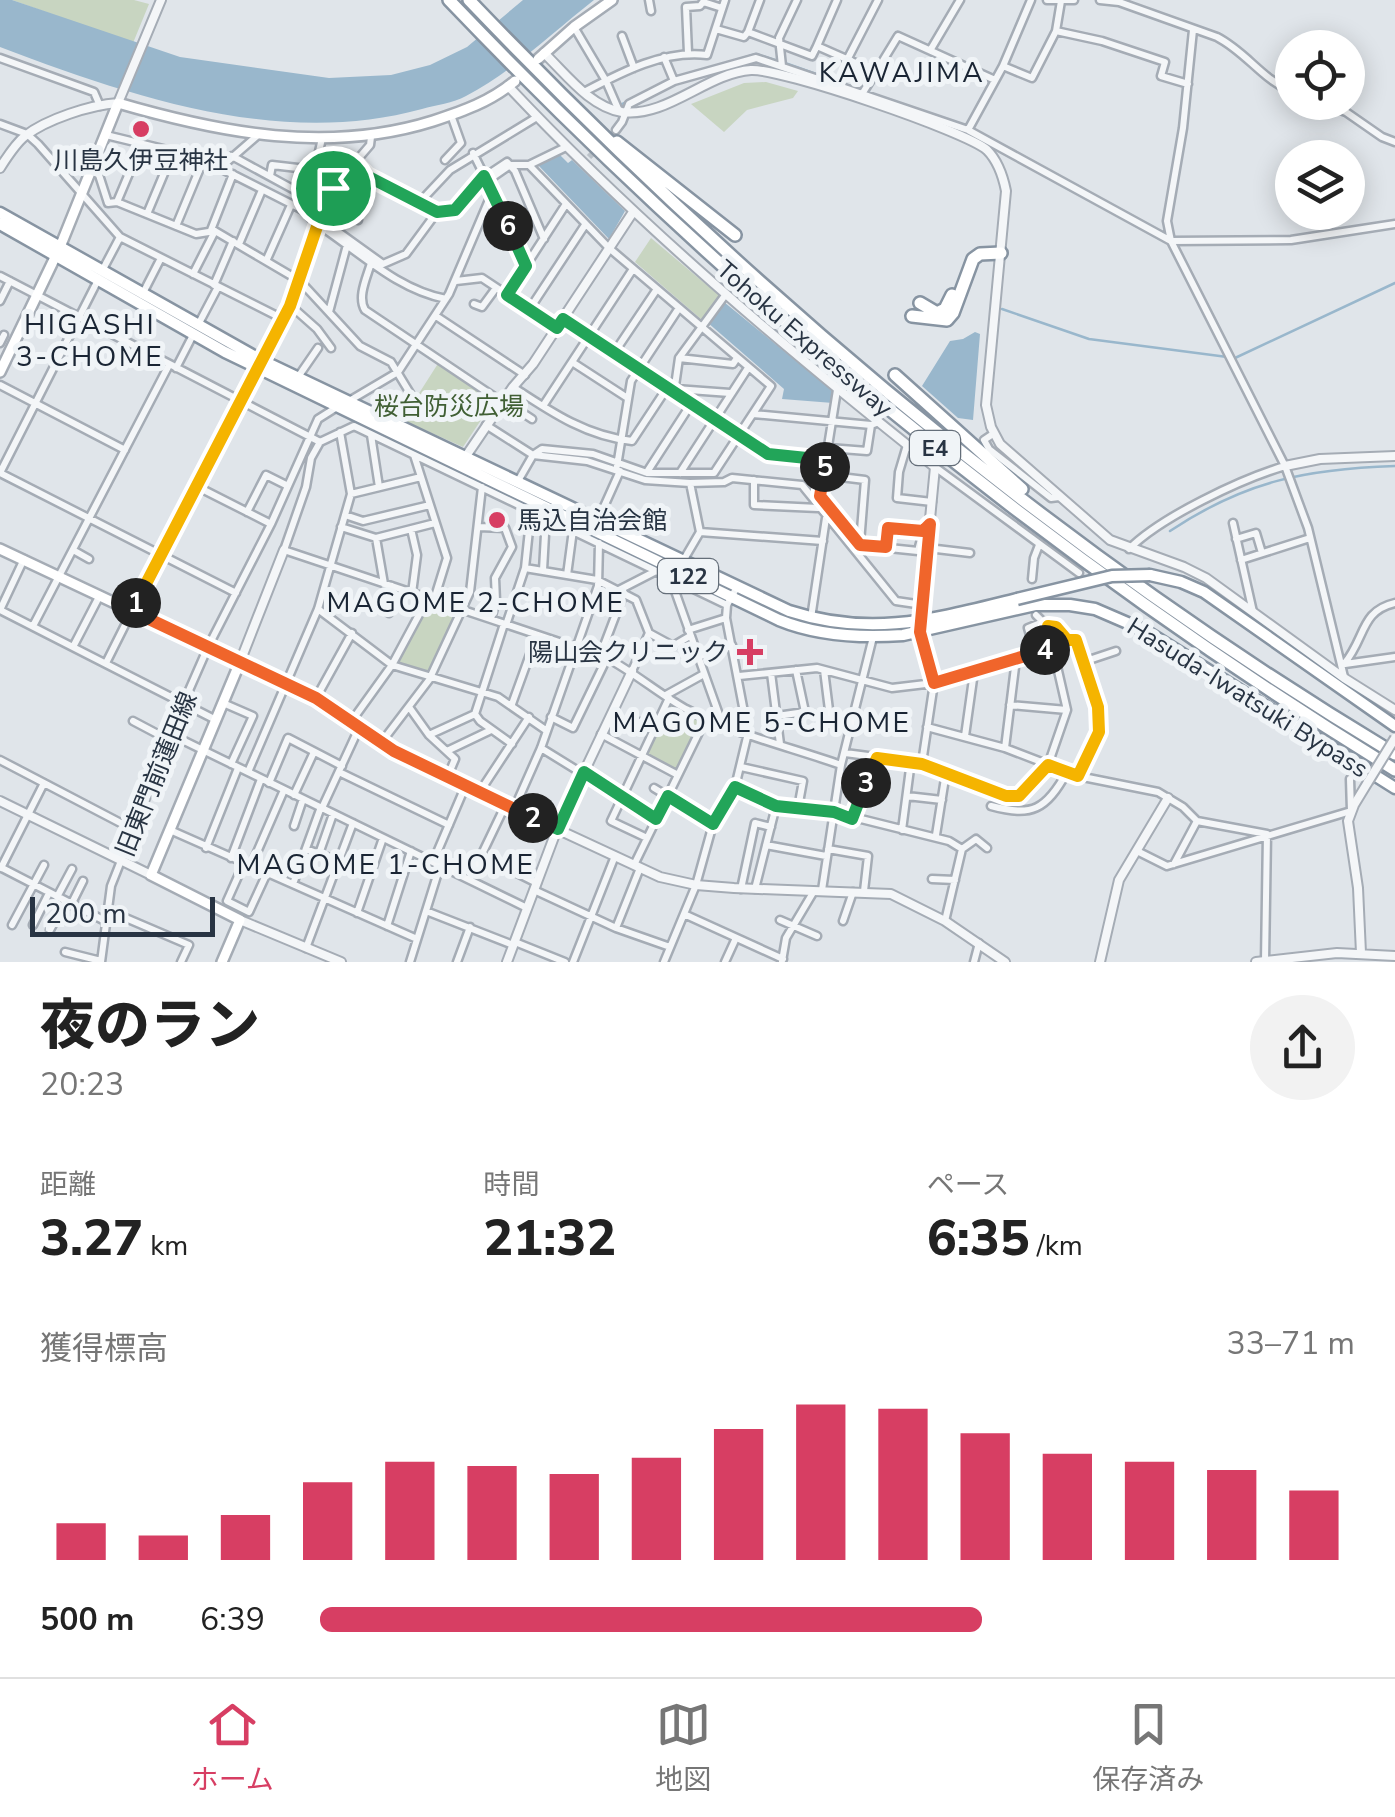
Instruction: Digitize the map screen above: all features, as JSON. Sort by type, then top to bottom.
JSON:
[{"type":"highway","name":"Tohoku Expressway","points":[[449,0],[513,80],[920,437],[1043,532],[1192,638],[1395,770]]},
{"type":"highway","name":"Tohoku Expressway","points":[[469,0],[537,58],[585,119],[783,303],[939,433],[1200,626],[1395,754]]},
{"type":"highway","points":[[585,119],[735,236]]},
{"type":"highway","name":"Hasuda-Iwatsuki Bypass","points":[[0,214],[58,252],[259,364],[598,520],[683,562],[732,597],[811,618],[920,627],[1096,580],[1150,575],[1204,592],[1395,726]]},
{"type":"highway","name":"Hasuda-Iwatsuki Bypass","points":[[0,224],[58,252]]},
{"type":"highway","points":[[920,303],[928,310],[942,312],[970,251],[986,247],[1000,253]]},
{"type":"highway","points":[[912,316],[947,320],[973,259],[980,254],[1000,253]]},
{"type":"highway","name":"Hasuda-Iwatsuki Bypass","points":[[100,276],[142,295],[195,330]]},
{"type":"highway","name":"Hasuda-Iwatsuki Bypass","points":[[259,364],[298,378],[342,404],[378,415],[464,460],[532,505],[793,625],[820,632],[872,636],[1035,606],[1095,609],[1146,631],[1395,788]]},
{"type":"highway","points":[[895,375],[1016,483],[1049,518]]},
{"type":"main road","points":[[537,58],[612,0]]},
{"type":"main road","points":[[0,372],[58,252],[119,100],[202,127],[258,135],[371,137],[480,104],[513,80]]},
{"type":"main road","points":[[0,549],[240,662],[151,875],[240,920],[222,962]]},
{"type":"street","points":[[0,168],[27,134],[119,100],[161,0]]},
{"type":"street","points":[[648,0],[651,10]]},
{"type":"street","points":[[716,29],[744,37],[760,0]]},
{"type":"street","points":[[782,66],[778,43],[798,0]]},
{"type":"street","points":[[748,32],[812,56],[837,0]]},
{"type":"street","points":[[847,60],[878,0]]},
{"type":"street","points":[[931,49],[960,0]]},
{"type":"street","points":[[968,130],[996,80],[1031,0]]},
{"type":"street","points":[[1047,0],[1074,0]]},
{"type":"street","points":[[1100,0],[1119,2],[1233,45],[1260,74],[1275,82]]},
{"type":"street","points":[[1002,66],[1032,78],[1056,32],[1061,1]]},
{"type":"street","points":[[584,92],[664,57],[707,55],[724,4],[703,2],[686,7],[688,53]]},
{"type":"street","points":[[574,27],[623,112]]},
{"type":"street","points":[[1193,30],[1168,222],[1171,241],[1285,466],[1310,538],[1344,678]]},
{"type":"street","points":[[1056,32],[1165,62],[1161,76],[1188,84]]},
{"type":"street","points":[[622,36],[634,68]]},
{"type":"street","points":[[862,94],[898,36],[996,80]]},
{"type":"street","points":[[817,46],[876,72]]},
{"type":"street","points":[[664,57],[674,81]]},
{"type":"street","points":[[0,58],[94,92],[100,106]]},
{"type":"street","points":[[537,58],[605,107],[623,112],[657,106],[739,72],[760,70],[794,77],[961,134],[987,151],[1004,180],[986,405],[993,434],[1010,454],[1110,540],[1195,572],[1395,710]]},
{"type":"street","points":[[616,130],[629,104],[674,81],[756,58],[968,130],[1171,241],[1290,240],[1395,224]]},
{"type":"street","points":[[513,80],[537,117],[566,146],[587,160],[633,212],[726,294],[875,424],[996,507],[1079,574]]},
{"type":"street","points":[[445,160],[461,143],[451,115]]},
{"type":"street","points":[[419,203],[460,162],[537,117]]},
{"type":"street","points":[[1358,120],[1395,142]]},
{"type":"street","points":[[0,124],[27,134],[120,237],[282,319]]},
{"type":"street","points":[[105,135],[203,161],[233,174],[305,211],[371,263],[421,294],[446,298]]},
{"type":"street","points":[[220,168],[258,135]]},
{"type":"street","points":[[106,663],[290,306],[325,202],[370,144],[371,137]]},
{"type":"street","points":[[270,176],[272,165],[315,170],[322,138]]},
{"type":"street","points":[[117,202],[141,144]]},
{"type":"street","points":[[354,162],[367,176],[437,212],[455,210],[486,178],[510,165],[529,165],[566,146]]},
{"type":"street","points":[[147,214],[173,152]]},
{"type":"street","points":[[453,152],[460,162]]},
{"type":"street","points":[[473,153],[526,266]]},
{"type":"street","points":[[232,156],[358,220]]},
{"type":"street","points":[[176,226],[203,161]]},
{"type":"street","points":[[510,165],[544,239]]},
{"type":"street","points":[[486,425],[533,455],[647,473],[714,473],[771,386],[609,248],[529,165]]},
{"type":"street","points":[[91,170],[99,175],[108,203],[117,202],[196,234],[212,230],[300,281],[360,346],[391,362],[398,372],[413,398],[378,415]]},
{"type":"street","points":[[193,274],[233,174]]},
{"type":"street","points":[[33,626],[125,450],[195,330],[262,190]]},
{"type":"street","points":[[398,372],[456,281],[492,193]]},
{"type":"street","points":[[267,259],[291,204]]},
{"type":"street","points":[[507,295],[566,204]]},
{"type":"street","points":[[318,221],[383,264],[406,254],[437,212]]},
{"type":"street","points":[[464,460],[633,212]]},
{"type":"street","points":[[529,310],[585,224]]},
{"type":"street","points":[[120,237],[0,473],[236,593]]},
{"type":"street","points":[[328,313],[346,245]]},
{"type":"street","points":[[142,295],[161,258]]},
{"type":"street","points":[[371,263],[361,304],[373,316],[532,419]]},
{"type":"street","points":[[543,406],[633,269]]},
{"type":"street","points":[[0,276],[320,442]]},
{"type":"street","points":[[456,281],[482,278],[557,328]]},
{"type":"street","points":[[0,301],[10,281]]},
{"type":"street","points":[[474,304],[482,306],[496,288]]},
{"type":"street","points":[[614,353],[657,290]]},
{"type":"street","points":[[513,386],[592,433],[632,441],[672,390],[679,358],[726,294]]},
{"type":"street","points":[[290,306],[317,329],[331,348]]},
{"type":"street","points":[[598,520],[618,468],[626,397],[638,369],[679,308]]},
{"type":"street","points":[[436,316],[526,374]]},
{"type":"street","points":[[563,319],[768,454],[826,460]]},
{"type":"street","points":[[298,378],[318,348]]},
{"type":"street","points":[[679,358],[732,364],[738,358]]},
{"type":"street","points":[[572,362],[626,397]]},
{"type":"street","points":[[680,474],[748,368]]},
{"type":"street","name":"旧東門前蓮田線","points":[[101,960],[111,886],[170,738],[208,647],[272,524],[318,419],[398,372]]},
{"type":"street","points":[[0,385],[125,450]]},
{"type":"street","points":[[672,390],[731,394]]},
{"type":"street","points":[[811,618],[822,541],[824,511],[820,496],[837,390]]},
{"type":"street","points":[[647,473],[691,404]]},
{"type":"street","points":[[753,414],[875,424]]},
{"type":"street","points":[[830,448],[868,452],[875,424]]},
{"type":"street","points":[[664,962],[696,885],[713,824],[735,787],[748,732],[726,618],[732,597],[657,571],[546,518],[532,505],[482,487],[354,426],[320,442],[311,458],[306,487],[284,550],[240,662],[316,698],[381,743],[447,778],[672,880],[696,885],[859,891],[900,897],[945,921],[1005,962]]},
{"type":"street","points":[[248,772],[318,610],[352,494],[340,432]]},
{"type":"street","points":[[371,434],[379,486]]},
{"type":"street","points":[[907,445],[897,498],[932,502]]},
{"type":"street","points":[[518,482],[533,455]]},
{"type":"street","points":[[293,884],[355,725],[432,600],[446,558],[414,456]]},
{"type":"street","points":[[1130,549],[1142,537],[1186,511],[1285,466],[1320,459],[1395,456]]},
{"type":"street","points":[[754,480],[754,504],[824,511],[860,545],[918,550],[927,528],[935,467]]},
{"type":"street","points":[[618,468],[646,480],[690,483],[724,482],[732,478],[802,485],[896,601],[922,606]]},
{"type":"street","points":[[247,512],[266,475],[288,486]]},
{"type":"street","points":[[824,475],[865,480],[860,545]]},
{"type":"street","points":[[352,494],[421,477]]},
{"type":"street","points":[[683,562],[700,532],[690,483]]},
{"type":"street","points":[[196,486],[272,524]]},
{"type":"street","points":[[381,743],[430,677],[470,592],[482,487]]},
{"type":"street","points":[[475,714],[525,568],[532,505]]},
{"type":"street","points":[[345,515],[363,521],[430,506]]},
{"type":"street","points":[[542,570],[546,518]]},
{"type":"street","points":[[342,527],[376,538],[435,523]]},
{"type":"street","points":[[1233,523],[1253,614]]},
{"type":"street","points":[[478,527],[504,528],[512,546],[496,578],[491,620]]},
{"type":"street","points":[[886,547],[888,528],[927,528]]},
{"type":"street","points":[[922,764],[934,683],[920,627],[927,528]]},
{"type":"street","points":[[376,538],[388,585],[379,606],[389,614],[408,592],[418,555],[411,529]]},
{"type":"street","points":[[567,574],[573,530]]},
{"type":"street","points":[[700,532],[822,541]]},
{"type":"street","points":[[1236,539],[1256,533],[1262,554]]},
{"type":"street","points":[[1241,560],[1310,538]]},
{"type":"street","points":[[470,880],[541,748],[598,580],[599,543]]},
{"type":"street","points":[[1032,579],[1039,545]]},
{"type":"street","points":[[928,548],[970,552]]},
{"type":"street","points":[[72,550],[89,559]]},
{"type":"street","points":[[284,550],[604,657],[706,718],[841,765]]},
{"type":"street","points":[[24,559],[0,610],[216,720]]},
{"type":"street","points":[[525,568],[598,580],[621,592],[636,600],[649,633],[673,646],[689,633],[726,618]]},
{"type":"street","points":[[552,717],[573,728],[604,657],[621,592],[657,571]]},
{"type":"street","points":[[670,576],[722,723]]},
{"type":"street","points":[[73,647],[100,595]]},
{"type":"street","points":[[1343,664],[1371,615],[1379,607],[1395,603]]},
{"type":"street","points":[[318,610],[392,665],[512,704],[547,731]]},
{"type":"street","points":[[1036,615],[1056,627],[1067,640],[1076,640],[1098,707],[1099,732],[1078,776]]},
{"type":"street","points":[[844,753],[911,761],[1006,796],[1019,796],[1048,765],[1067,710],[1046,624]]},
{"type":"street","points":[[1035,653],[1028,628],[1046,624]]},
{"type":"street","points":[[316,698],[352,633]]},
{"type":"street","points":[[507,962],[558,829],[649,633]]},
{"type":"street","points":[[512,704],[537,636]]},
{"type":"street","points":[[684,914],[783,960],[791,926],[818,890],[841,765],[872,636]]},
{"type":"street","points":[[698,657],[732,645]]},
{"type":"street","points":[[739,676],[824,670],[892,688],[934,683],[1054,647]]},
{"type":"street","points":[[1083,662],[1116,651]]},
{"type":"street","points":[[1343,664],[1395,658]]},
{"type":"street","points":[[1005,748],[1016,660]]},
{"type":"street","points":[[796,670],[805,712]]},
{"type":"street","points":[[824,670],[830,718]]},
{"type":"street","points":[[965,736],[974,672]]},
{"type":"street","points":[[771,673],[780,744]]},
{"type":"street","points":[[647,838],[612,821],[668,696],[704,674]]},
{"type":"street","points":[[206,848],[253,716],[223,703]]},
{"type":"street","points":[[1010,706],[1067,710]]},
{"type":"street","points":[[410,708],[429,736],[455,759],[447,778]]},
{"type":"street","points":[[777,716],[805,712],[852,723]]},
{"type":"street","points":[[475,714],[512,744]]},
{"type":"street","points":[[429,736],[475,714]]},
{"type":"street","points":[[479,793],[530,717]]},
{"type":"street","points":[[616,928],[647,838],[706,718]]},
{"type":"street","points":[[133,721],[203,750],[527,908]]},
{"type":"street","points":[[640,722],[655,728]]},
{"type":"street","points":[[927,727],[1005,748],[1078,776],[1158,792],[1197,821],[1268,834]]},
{"type":"street","points":[[447,751],[491,730]]},
{"type":"street","points":[[601,734],[678,775]]},
{"type":"street","points":[[231,858],[288,738],[448,826]]},
{"type":"street","points":[[1137,851],[1166,866],[1351,812],[1395,738]]},
{"type":"street","points":[[541,748],[656,819]]},
{"type":"street","points":[[294,795],[314,752]]},
{"type":"street","points":[[852,819],[877,758]]},
{"type":"street","points":[[0,760],[134,830]]},
{"type":"street","points":[[902,830],[911,761]]},
{"type":"street","points":[[741,767],[803,780],[798,808]]},
{"type":"street","points":[[936,835],[946,772]]},
{"type":"street","points":[[990,806],[1017,813],[1050,801],[1067,772]]},
{"type":"street","points":[[1350,779],[1349,834],[1358,888],[1361,953]]},
{"type":"street","points":[[44,783],[0,868],[105,922]]},
{"type":"street","points":[[410,962],[436,864],[465,786]]},
{"type":"street","points":[[735,787],[776,806],[834,812],[936,835],[962,850]]},
{"type":"street","points":[[654,788],[713,824]]},
{"type":"street","points":[[268,873],[249,912],[226,902],[284,790]]},
{"type":"street","points":[[907,796],[942,800]]},
{"type":"street","points":[[1019,796],[1024,811]]},
{"type":"street","points":[[1100,962],[1119,880],[1168,798]]},
{"type":"street","points":[[294,826],[303,799]]},
{"type":"street","points":[[0,801],[151,875]]},
{"type":"street","points":[[756,889],[776,806]]},
{"type":"street","points":[[319,854],[333,814]]},
{"type":"street","points":[[1174,864],[1197,821]]},
{"type":"street","points":[[308,962],[309,949],[353,823]]},
{"type":"street","points":[[741,888],[755,824],[770,827]]},
{"type":"street","points":[[170,830],[417,940]]},
{"type":"street","points":[[1265,961],[1268,834]]},
{"type":"street","points":[[357,913],[383,838]]},
{"type":"street","points":[[945,921],[962,850],[976,840],[987,848]]},
{"type":"street","points":[[766,845],[868,856],[859,891],[843,921]]},
{"type":"street","points":[[306,849],[340,862]]},
{"type":"street","points":[[386,926],[412,852]]},
{"type":"street","points":[[481,855],[591,916],[670,947]]},
{"type":"street","points":[[574,962],[615,856]]},
{"type":"street","points":[[12,925],[44,865]]},
{"type":"street","points":[[32,925],[72,869]]},
{"type":"street","points":[[932,879],[954,880]]},
{"type":"street","points":[[50,930],[83,880]]},
{"type":"street","points":[[107,910],[189,946],[181,962]]},
{"type":"street","points":[[426,911],[565,962]]},
{"type":"street","points":[[240,920],[341,962]]},
{"type":"street","points":[[780,920],[817,936]]},
{"type":"street","points":[[457,962],[470,927]]},
{"type":"street","points":[[726,962],[736,938]]},
{"type":"street","points":[[974,962],[979,944]]},
{"type":"street","points":[[65,952],[113,962]]},
{"type":"street","points":[[1256,962],[1361,953],[1395,956]]},
{"type":"green space","points":[[12,0],[134,0],[149,4],[133,43]]},
{"type":"green space","points":[[766,82],[798,91],[793,98],[747,110],[724,132],[691,104],[744,83]]},
{"type":"green space","points":[[651,238],[721,297],[702,320],[635,262]]},
{"type":"green space","name":"桜台防災広場","points":[[439,362],[495,399],[463,447],[387,413],[416,398]]},
{"type":"green space","points":[[431,603],[456,613],[427,674],[395,662]]},
{"type":"green space","points":[[670,702],[701,720],[676,772],[645,755]]},
{"type":"water","points":[[0,0],[12,0],[180,57],[329,78],[391,75],[430,65],[467,47],[523,0],[594,0],[516,64],[461,98],[369,120],[315,123],[261,120],[154,99],[0,47]]},
{"type":"water","points":[[559,154],[568,163],[572,160],[625,211],[609,239],[538,165]]},
{"type":"water","points":[[724,302],[834,392],[833,403],[782,399],[784,389],[707,322]]},
{"type":"water","points":[[975,332],[980,334],[973,420],[958,418],[922,386],[950,341]]},
{"type":"waterway","points":[[733,61],[756,54],[778,61]]},
{"type":"waterway","points":[[785,63],[952,122]]},
{"type":"waterway","points":[[620,105],[672,79]]},
{"type":"waterway","points":[[1097,197],[1112,205]]},
{"type":"waterway","points":[[1002,309],[1089,339],[1235,358],[1395,283]]},
{"type":"waterway","points":[[1170,531],[1224,500],[1277,481],[1333,470],[1395,466]]},
{"type":"tunnel","points":[[589,157],[616,130]]},
{"type":"place","name":"川島久伊豆神社","points":[[141,129]]},
{"type":"place","name":"馬込自治会館","points":[[497,520]]},
{"type":"place","name":"陽山会クリニック","points":[[750,652]]},
{"type":"district","name":"KAWAJIMA","points":[[902,72]]},
{"type":"district","name":"HIGASHI 3-CHOME","points":[[90,340]]},
{"type":"district","name":"MAGOME 2-CHOME","points":[[476,602]]},
{"type":"district","name":"MAGOME 5-CHOME","points":[[762,722]]},
{"type":"district","name":"MAGOME 1-CHOME","points":[[386,864]]},
{"type":"route","points":[[354,162],[367,176],[437,212],[455,210],[484,176],[526,266],[507,295],[557,328],[563,319],[768,454],[826,460],[820,496],[860,545],[886,547],[888,528],[923,531],[930,524],[920,632],[934,683],[1054,647],[1048,626],[1056,627],[1067,640],[1076,640],[1098,707],[1099,732],[1078,776],[1048,765],[1019,796],[1006,796],[922,764],[877,758],[852,819],[834,812],[776,806],[735,787],[713,824],[668,796],[656,819],[584,772],[558,829],[423,767],[316,698],[132,611],[290,306],[333,188],[354,162]]}]
